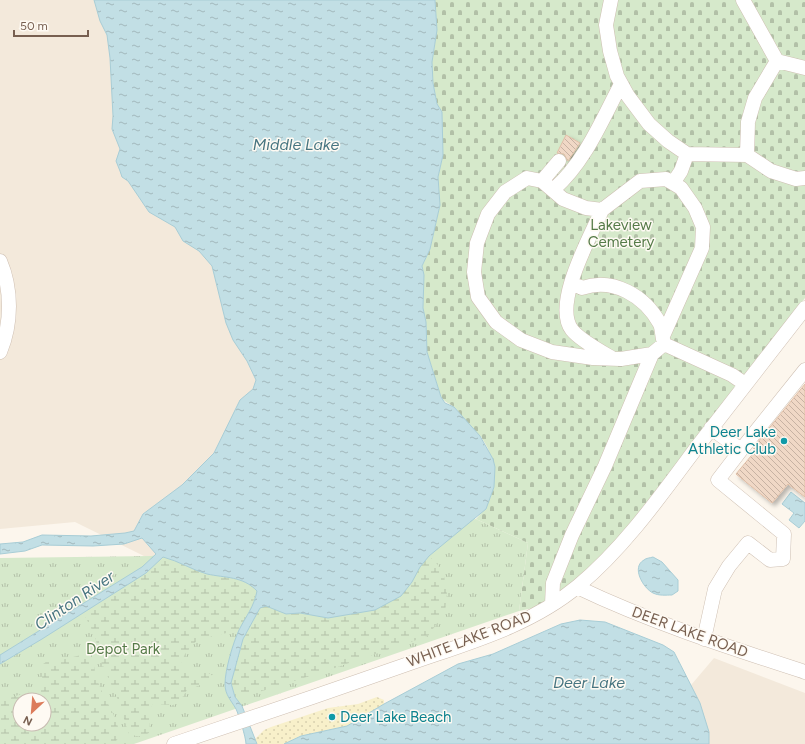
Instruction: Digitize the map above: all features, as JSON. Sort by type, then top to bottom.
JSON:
[{"type":"street","points":[[611,0],[606,25],[610,51],[621,84],[649,124],[668,141],[687,154],[748,155],[770,171],[796,179],[805,178]]},
{"type":"street","points":[[743,0],[777,61],[805,68]]},
{"type":"street","points":[[748,155],[748,122],[755,98],[777,61]]},
{"type":"street","points":[[554,189],[568,177],[584,153],[621,84]]},
{"type":"street","points":[[673,183],[681,171],[687,154]]},
{"type":"street","points":[[542,181],[559,161]]},
{"type":"street","points":[[602,210],[586,208],[563,199],[554,189],[542,181],[527,178],[505,192],[488,214],[477,243],[474,272],[478,297],[496,322],[521,340],[552,352],[593,358],[613,359],[652,354]]},
{"type":"street","points":[[552,604],[552,582],[572,535],[608,459],[652,354],[663,340],[702,248],[703,227],[694,208],[681,188],[666,179],[640,181],[602,210],[574,273],[566,298],[566,316],[572,330],[613,359]]},
{"type":"street","points":[[0,261],[7,278],[8,322],[4,342],[0,352]]},
{"type":"street","points":[[572,283],[582,288],[594,284],[621,288],[644,303],[661,325],[663,340]]},
{"type":"street","name":"WHITE LAKE ROAD","points":[[174,744],[245,721],[494,633],[530,617],[577,587],[620,544],[805,308]]},
{"type":"street","points":[[663,340],[732,375],[745,384]]},
{"type":"street","points":[[704,639],[715,589],[729,566],[748,543],[770,560],[783,559],[784,534],[718,480],[805,370]]},
{"type":"street","points":[[711,428],[741,450]]},
{"type":"street","name":"DEER LAKE ROAD","points":[[577,587],[611,603],[704,639],[805,672]]},
{"type":"shaded area","points":[[0,0],[210,0],[338,401],[273,542],[150,559],[75,522],[0,529]]},
{"type":"shaded area","points":[[714,658],[805,693],[805,744],[641,744]]},
{"type":"green space","name":"Lakeview Cemetery","points":[[435,0],[805,0],[805,298],[628,526],[597,562],[564,591],[538,607],[519,611],[528,543],[476,519],[489,501],[492,491],[494,471],[492,460],[480,436],[468,425],[455,408],[444,401],[441,397],[427,352],[426,322],[423,309],[424,275],[422,266],[430,249],[440,205],[438,177],[443,155],[442,112],[437,104],[433,83],[432,62],[437,30]]},
{"type":"green space","name":"Depot Park","points":[[476,519],[528,543],[519,611],[134,744],[0,744],[0,558],[151,556]]},
{"type":"green space","points":[[429,556],[437,564],[444,576],[447,594],[445,612],[428,636],[326,671],[249,695],[235,697],[231,683],[241,643],[260,608],[266,606],[283,613],[300,613],[328,618],[375,610],[401,596]]},
{"type":"green space","points":[[163,557],[207,574],[243,581],[254,588],[256,593],[249,614],[239,630],[197,640],[185,654],[180,665],[180,670],[190,674],[207,672],[213,676],[209,682],[187,690],[180,701],[173,705],[153,704],[150,714],[149,733],[137,736],[129,734],[118,700],[100,659],[95,636],[83,612],[146,573]]},
{"type":"green space","points":[[89,653],[93,661],[100,686],[116,721],[120,736],[116,741],[105,744],[0,744],[0,701],[12,697],[12,732],[52,732],[52,692],[28,692],[37,689],[42,680],[43,664],[51,659],[61,660]]},
{"type":"sand","name":"Deer Lake Beach","points":[[377,697],[384,700],[384,704],[347,726],[301,736],[284,744],[257,744],[255,739],[264,730],[271,727],[328,708],[358,704]]},
{"type":"water","name":"Middle Lake","points":[[94,0],[435,0],[437,30],[432,62],[433,83],[437,104],[442,112],[443,155],[438,177],[440,205],[430,249],[422,266],[424,275],[423,308],[426,322],[427,352],[441,397],[445,403],[454,407],[480,436],[493,459],[495,467],[494,487],[486,509],[429,556],[401,596],[375,610],[328,618],[300,613],[286,614],[266,606],[260,608],[243,639],[231,683],[235,697],[242,706],[257,744],[246,744],[244,732],[236,709],[225,688],[226,671],[232,649],[239,630],[254,602],[257,591],[252,586],[234,578],[207,574],[163,557],[146,573],[0,664],[0,655],[142,567],[156,554],[142,538],[124,544],[93,546],[42,545],[25,551],[0,554],[0,544],[23,542],[42,535],[91,536],[134,531],[143,514],[182,485],[214,453],[240,400],[253,389],[256,380],[247,361],[233,340],[226,323],[212,266],[199,251],[183,241],[175,227],[149,212],[128,181],[122,177],[116,161],[120,149],[112,129],[113,116],[110,58],[107,35],[100,21]]},
{"type":"water","points":[[791,492],[805,503],[805,521],[799,528],[789,520],[794,513],[782,504]]},
{"type":"water","points":[[653,557],[662,562],[678,580],[678,591],[672,595],[655,594],[642,582],[638,572],[640,563]]},
{"type":"water","name":"Deer Lake","points":[[580,620],[605,622],[663,645],[674,652],[700,703],[709,732],[709,744],[284,744],[301,736],[347,726],[458,664],[493,654],[561,624]]},
{"type":"building","points":[[566,135],[580,143],[568,161],[564,154],[557,153]]},
{"type":"building","name":"Deer Lake Athletic Club","points":[[805,384],[805,497],[788,484],[772,503],[736,474],[756,450],[753,448]]},
{"type":"place","name":"Deer Lake Athletic Club","points":[[784,441]]},
{"type":"place","name":"Deer Lake Beach","points":[[332,717]]},
{"type":"water label","name":"Clinton River","points":[[74,600]]}]
